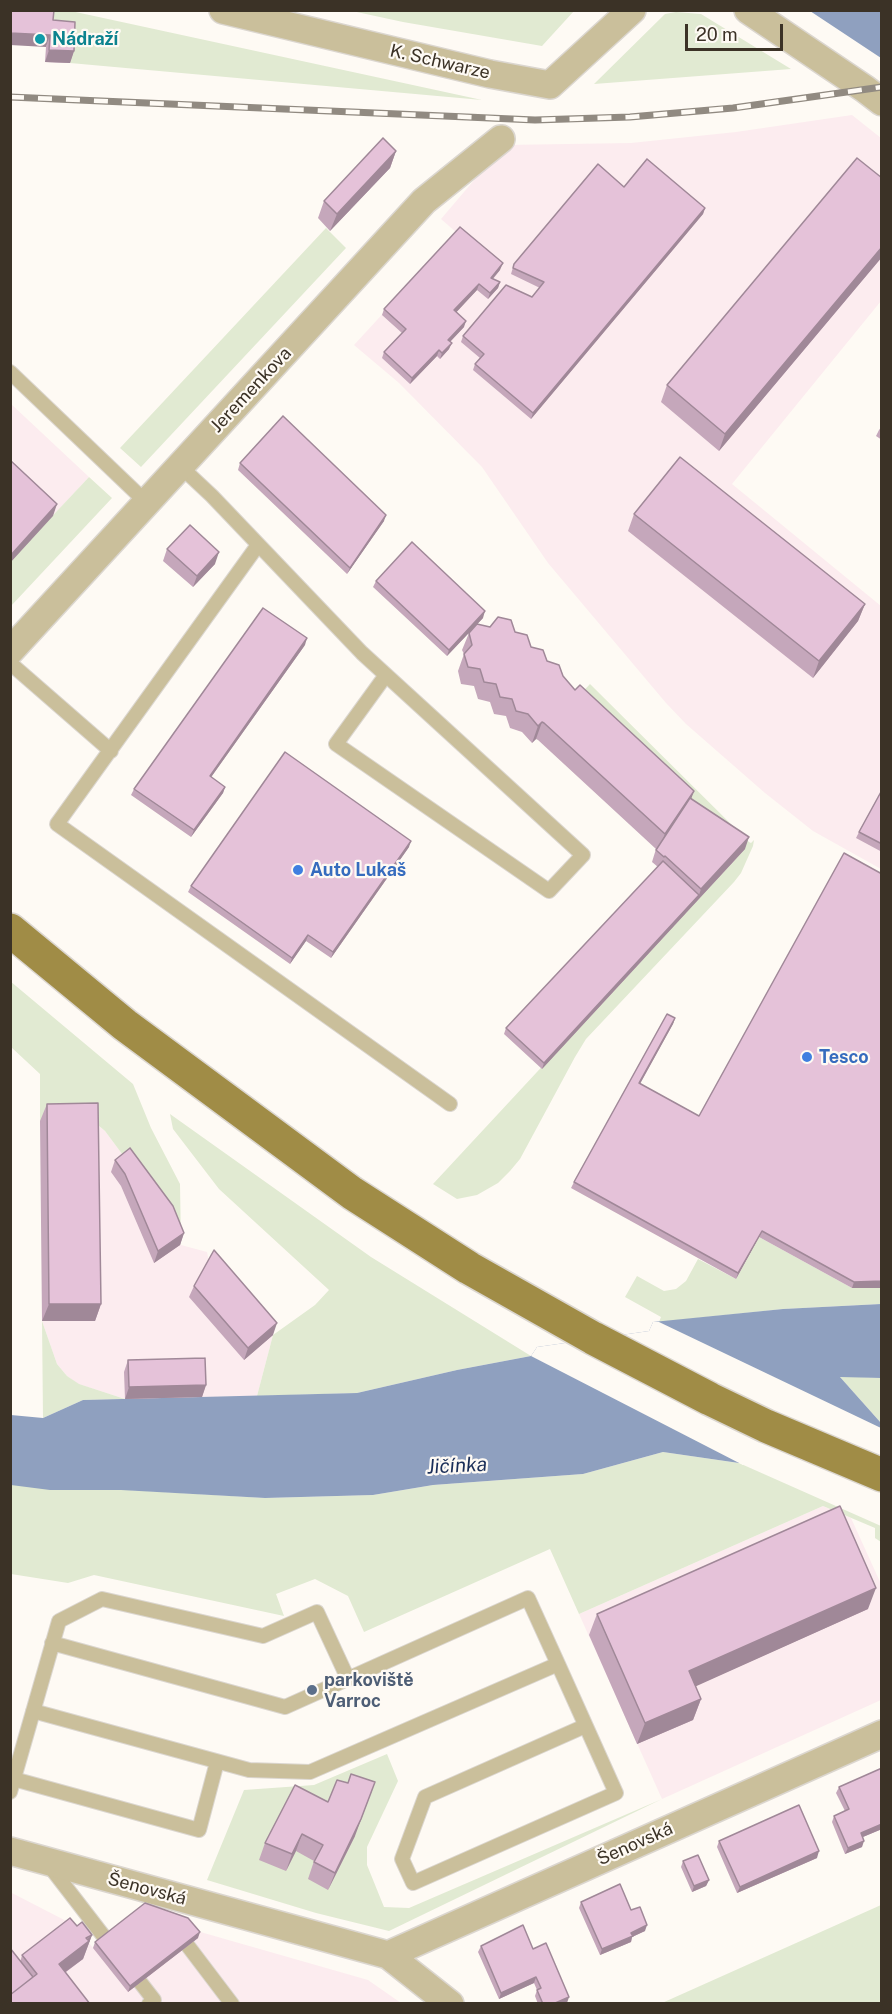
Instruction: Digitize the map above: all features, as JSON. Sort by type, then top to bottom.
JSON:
[{"type":"main road","points":[[10,930],[125,1025],[352,1193],[469,1268],[593,1338],[766,1426],[882,1475]]},
{"type":"street","name":"K. Schwarze","points":[[223,10],[490,74],[550,85],[632,10]]},
{"type":"street","points":[[748,10],[882,102]]},
{"type":"street","name":"Jeremenkova","points":[[10,651],[424,201],[501,139]]},
{"type":"street","name":"Šenovská","points":[[388,1955],[882,1734]]},
{"type":"street","name":"Šenovská","points":[[10,1851],[148,1895],[388,1955],[450,2004]]},
{"type":"lane","points":[[10,372],[147,503]]},
{"type":"lane","points":[[180,466],[213,496],[362,653],[583,855],[549,891],[336,744],[386,675]]},
{"type":"lane","points":[[258,544],[57,824],[450,1104]]},
{"type":"lane","points":[[10,663],[111,751]]},
{"type":"lane","points":[[52,1644],[285,1707],[528,1598],[616,1793],[413,1883],[402,1858],[425,1797],[585,1726]]},
{"type":"lane","points":[[217,1762],[199,1830],[12,1783],[59,1621],[102,1599],[263,1636],[317,1612],[348,1679]]},
{"type":"lane","points":[[33,1711],[249,1770],[310,1772],[558,1664]]},
{"type":"lane","points":[[46,1862],[105,1938]]},
{"type":"lane","points":[[188,1946],[232,2004]]},
{"type":"lane","points":[[140,1983],[154,2000],[149,2004]]},
{"type":"shaded area","points":[[852,115],[881,138],[881,301],[732,484],[881,606],[881,869],[813,831],[765,793],[686,724],[548,563],[482,467],[399,383],[354,345],[457,233],[441,219],[504,145],[631,143],[736,132]]},
{"type":"shaded area","points":[[10,403],[89,477],[11,561],[10,561]]},
{"type":"shaded area","points":[[92,1120],[105,1131],[169,1217],[181,1245],[207,1252],[209,1262],[273,1335],[257,1396],[125,1399],[78,1384],[57,1364],[42,1321]]},
{"type":"shaded area","points":[[823,1506],[851,1518],[881,1584],[881,1700],[662,1799],[579,1614]]},
{"type":"shaded area","points":[[10,1892],[76,1926],[93,1948],[142,1909],[190,1929],[368,1980],[401,2003],[11,2003]]},
{"type":"green space","points":[[353,10],[574,11],[542,46]]},
{"type":"green space","points":[[50,11],[71,11],[482,100],[70,63],[71,34],[49,32]]},
{"type":"green space","points":[[676,12],[701,14],[791,69],[594,84],[665,14]]},
{"type":"green space","points":[[326,228],[346,248],[141,467],[120,448]]},
{"type":"green space","points":[[89,477],[112,498],[11,606],[10,561]]},
{"type":"green space","points":[[590,684],[749,842],[754,840],[753,846],[741,873],[734,882],[586,1039],[520,1159],[510,1171],[498,1183],[477,1195],[457,1199],[433,1184],[744,849],[573,702]]},
{"type":"green space","points":[[10,981],[133,1084],[151,1128],[180,1184],[181,1245],[169,1217],[105,1131],[92,1120],[40,1121],[40,1074],[11,1047]]},
{"type":"green space","points":[[170,1114],[371,1257],[531,1356],[357,1393],[257,1396],[273,1335],[315,1305],[329,1290],[219,1189],[173,1129]]},
{"type":"green space","points":[[759,1237],[852,1288],[882,1288],[881,1304],[783,1309],[659,1322],[661,1317],[625,1297],[637,1276],[664,1291],[676,1289],[686,1281],[698,1259],[736,1279]]},
{"type":"green space","points":[[42,1321],[57,1364],[67,1376],[79,1384],[125,1399],[83,1400],[43,1418]]},
{"type":"green space","points":[[839,1376],[881,1378],[881,1423]]},
{"type":"green space","points":[[663,1452],[739,1463],[881,1526],[881,1542],[875,1538],[875,1528],[823,1506],[579,1614],[550,1549],[364,1632],[348,1596],[315,1579],[276,1594],[284,1616],[94,1575],[68,1583],[11,1574],[10,1483],[265,1498],[373,1495],[433,1485],[583,1474]]},
{"type":"green space","points":[[387,1754],[398,1781],[367,1847],[367,1865],[384,1907],[409,1908],[662,1799],[389,1931],[316,1913],[207,1880],[244,1790],[314,1785]]},
{"type":"green space","points":[[881,1905],[881,2003],[662,2003]]},
{"type":"water","points":[[810,11],[881,11],[881,58]]},
{"type":"water","name":"Jičínka","points":[[881,1304],[881,1378],[840,1377],[881,1423],[881,1432],[819,1440],[739,1463],[663,1452],[583,1474],[433,1485],[373,1495],[265,1498],[121,1490],[50,1490],[11,1485],[11,1415],[43,1418],[83,1400],[357,1393],[531,1356],[537,1347],[649,1331],[653,1322],[783,1309]]},
{"type":"pier","points":[[653,1322],[659,1322],[881,1428],[882,1435],[820,1443],[743,1465],[531,1356],[537,1347],[649,1331]]},
{"type":"building","name":"Nádraží","points":[[10,10],[54,10],[53,20],[75,22],[74,51],[49,50],[50,35],[10,33]]},
{"type":"building","points":[[383,138],[396,151],[337,214],[324,201]]},
{"type":"building","points":[[857,158],[882,178],[882,247],[725,434],[667,385]]},
{"type":"building","points":[[647,159],[705,208],[533,413],[475,364],[484,354],[463,336],[506,285],[532,297],[544,282],[513,268],[514,264],[598,164],[624,187]]},
{"type":"building","points":[[460,227],[503,263],[491,278],[500,282],[490,293],[479,284],[454,310],[466,321],[448,340],[452,343],[442,353],[439,350],[412,378],[384,352],[406,329],[384,309]]},
{"type":"building","points":[[283,416],[386,515],[350,568],[240,463]]},
{"type":"building","points":[[680,457],[865,604],[819,661],[634,514]]},
{"type":"building","points":[[10,460],[57,504],[10,556]]},
{"type":"building","points":[[190,525],[219,552],[197,576],[167,549]]},
{"type":"building","points":[[412,542],[485,611],[449,650],[376,581]]},
{"type":"building","points":[[263,608],[307,638],[210,776],[225,787],[194,830],[134,789]]},
{"type":"building","points":[[498,617],[511,620],[515,632],[527,635],[531,647],[543,650],[547,661],[559,665],[563,676],[575,690],[580,685],[694,791],[665,834],[544,723],[538,726],[528,714],[516,711],[512,699],[500,697],[496,684],[484,682],[480,669],[468,667],[464,654],[472,645],[469,633],[477,624],[490,627]]},
{"type":"building","points":[[285,752],[411,841],[333,952],[308,935],[292,958],[191,886]]},
{"type":"building","points":[[882,790],[882,844],[859,832]]},
{"type":"building","points":[[690,798],[749,837],[701,889],[656,850]]},
{"type":"building","name":"Tesco","points":[[844,853],[882,874],[882,1281],[854,1282],[762,1231],[738,1273],[574,1182],[667,1014],[675,1018],[639,1083],[699,1116]]},
{"type":"building","points":[[663,861],[699,895],[544,1063],[506,1028]]},
{"type":"building","points":[[98,1103],[101,1304],[49,1304],[47,1104]]},
{"type":"building","points":[[130,1148],[173,1206],[184,1233],[158,1251],[125,1174],[115,1160]]},
{"type":"building","points":[[214,1250],[277,1323],[248,1348],[194,1286]]},
{"type":"building","points":[[205,1358],[206,1385],[129,1387],[128,1360]]},
{"type":"building","points":[[840,1506],[876,1588],[689,1671],[701,1699],[645,1723],[597,1614]]},
{"type":"building","points":[[882,1768],[882,1824],[861,1833],[864,1841],[848,1848],[834,1816],[849,1809],[839,1787]]},
{"type":"building","points":[[351,1774],[375,1782],[361,1819],[335,1873],[314,1862],[323,1845],[302,1834],[292,1854],[265,1843],[295,1785],[328,1802],[337,1780],[348,1783]]},
{"type":"building","points":[[799,1805],[819,1851],[740,1887],[719,1841]]},
{"type":"building","points":[[698,1855],[709,1880],[694,1886],[683,1861]]},
{"type":"building","points":[[620,1884],[631,1910],[640,1907],[647,1925],[631,1933],[633,1936],[602,1949],[581,1902]]},
{"type":"building","points":[[145,1903],[188,1918],[200,1932],[130,1986],[95,1942]]},
{"type":"building","points":[[70,1918],[77,1926],[82,1922],[92,1935],[86,1938],[89,1941],[59,1964],[90,2004],[10,2004],[10,1995],[37,1974],[22,1955]]},
{"type":"building","points":[[523,1925],[533,1949],[546,1943],[569,1997],[553,2004],[543,2004],[537,1990],[541,1988],[536,1977],[501,1993],[481,1946]]},
{"type":"building","points":[[10,1948],[33,1977],[10,1995]]},
{"type":"railway","points":[[10,97],[535,120],[630,117],[733,108],[882,87]]},
{"type":"place","name":"Nádraží","points":[[40,39]]},
{"type":"place","name":"Auto Lukaš","points":[[298,870]]},
{"type":"place","name":"Tesco","points":[[807,1057]]},
{"type":"place","name":"parkoviště Varroc","points":[[312,1690]]}]
